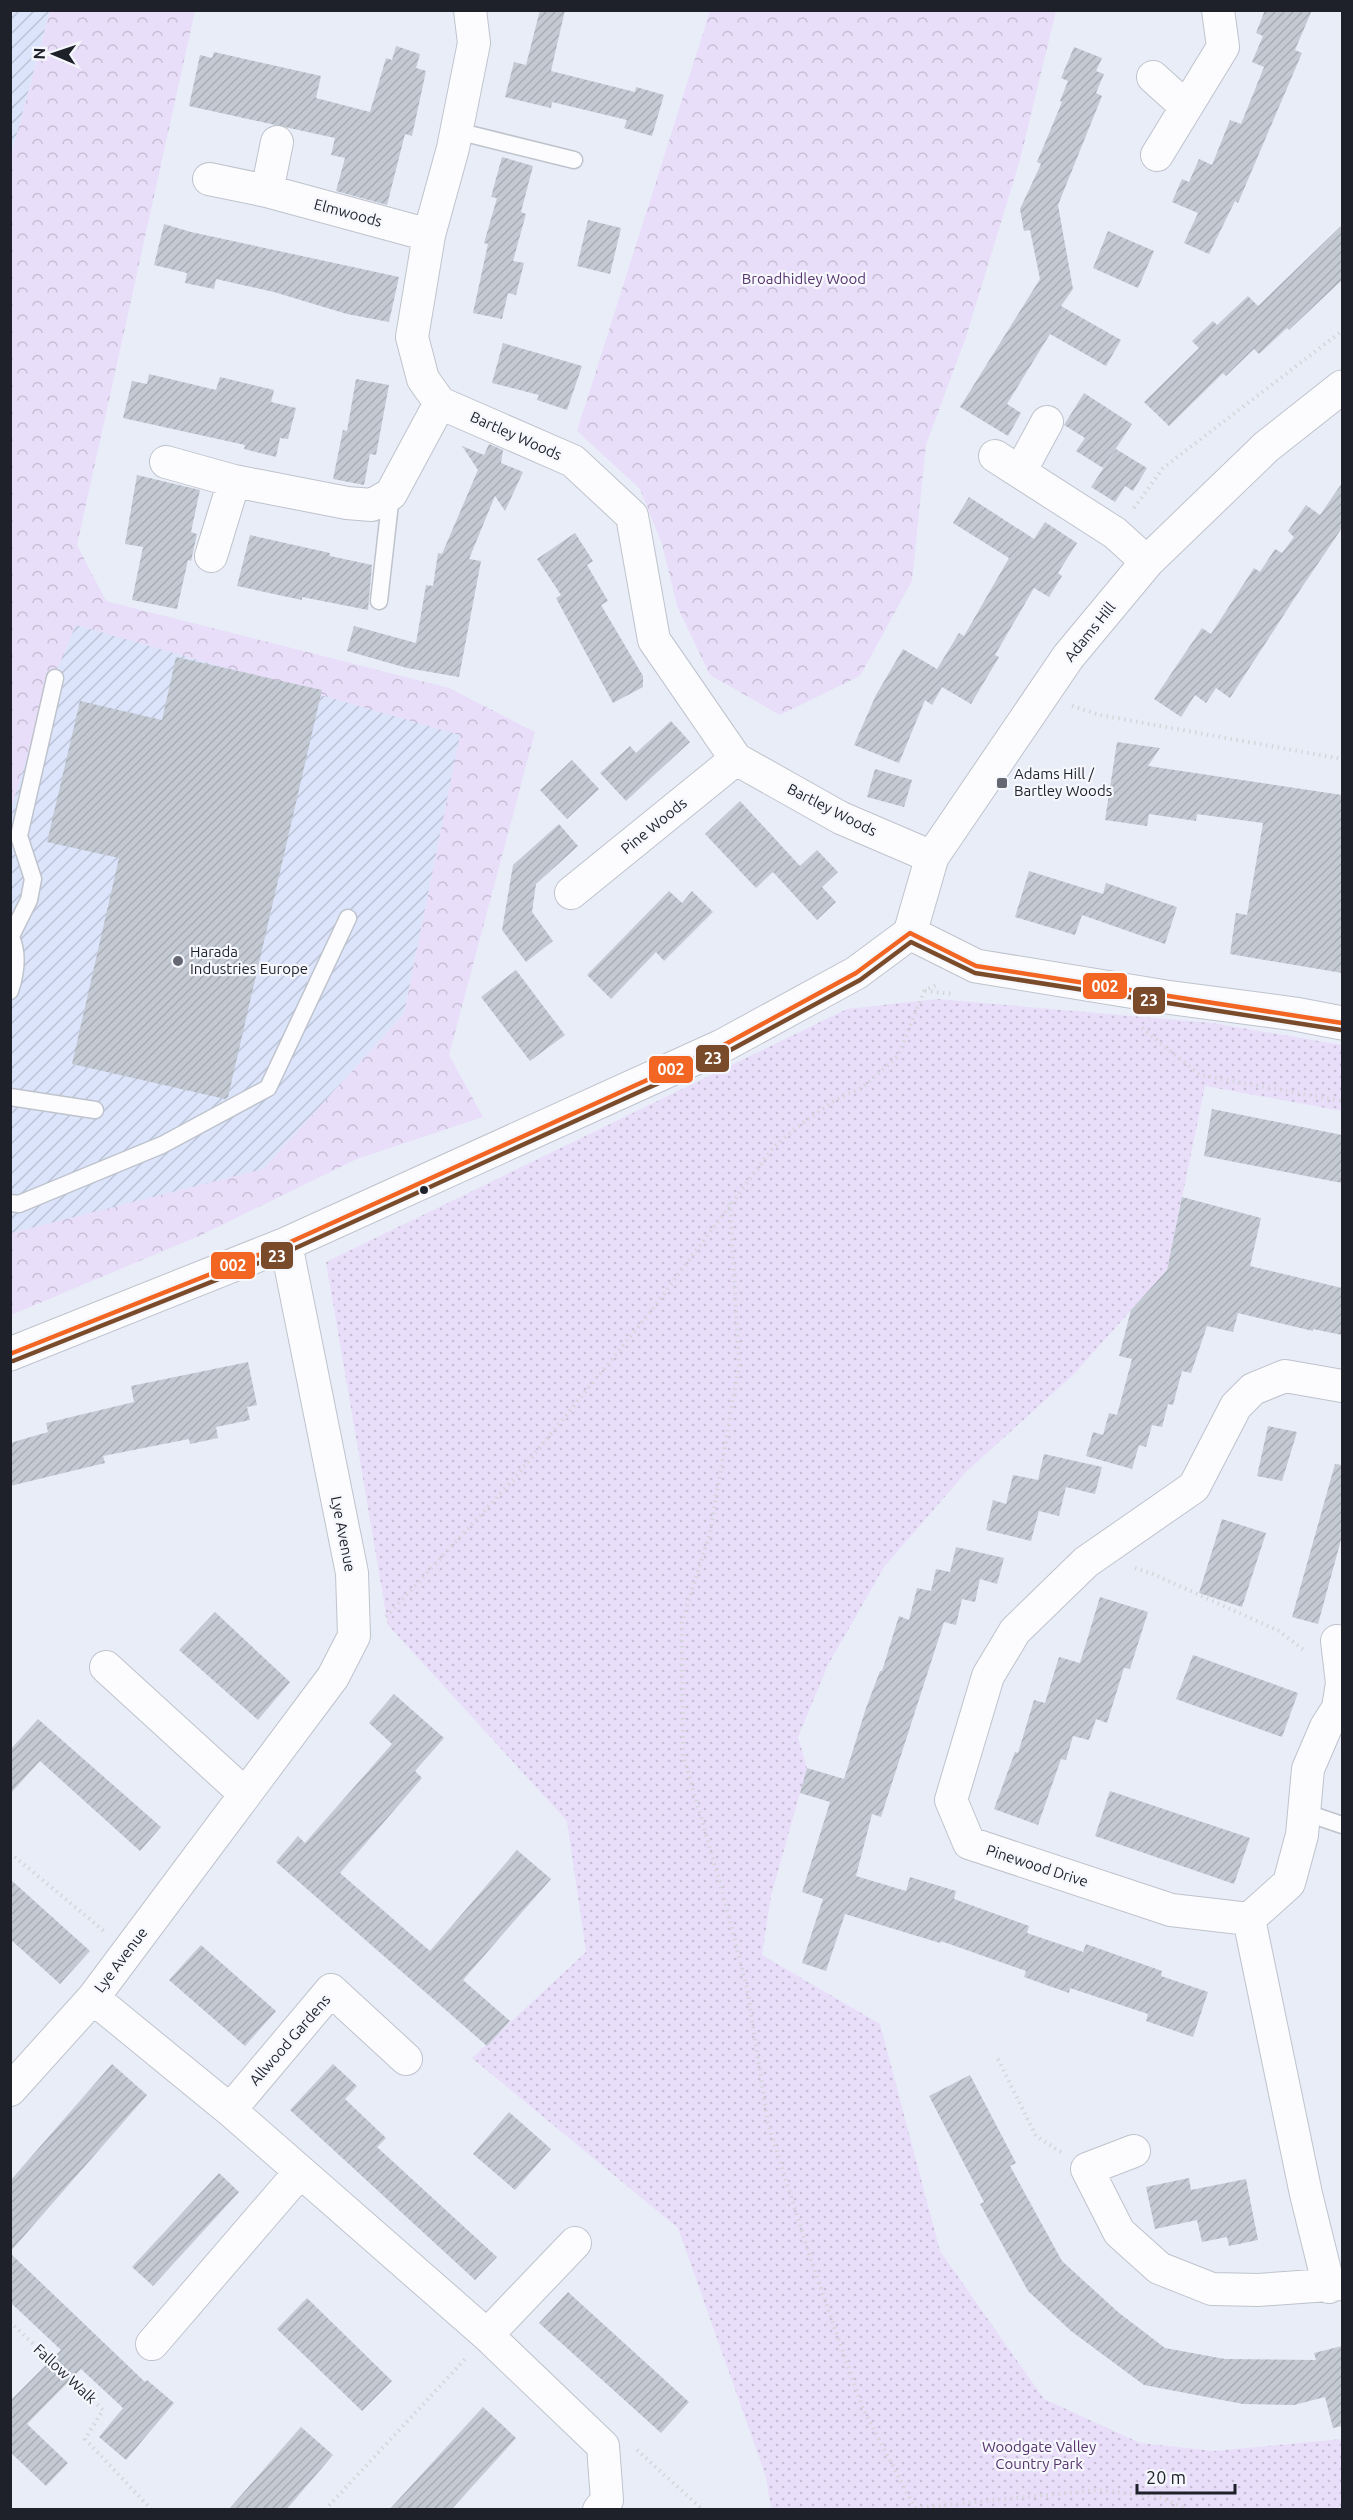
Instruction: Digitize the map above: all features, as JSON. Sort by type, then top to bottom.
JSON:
[{"type":"street","points":[[166,462],[234,481],[347,503],[372,505],[391,494],[440,403],[423,379],[412,337],[429,235],[457,131],[474,43],[470,10]]},
{"type":"street","points":[[1157,155],[1223,47],[1218,10]]},
{"type":"street","points":[[1153,77],[1185,106]]},
{"type":"street","points":[[267,192],[277,142]]},
{"type":"street","name":"Elmwoods","points":[[208,178],[429,235]]},
{"type":"street","name":"Adams Hill","points":[[910,933],[932,856],[1043,697],[1068,657],[1147,561],[1266,447],[1342,387]]},
{"type":"street","name":"Bartley Woods","points":[[440,403],[573,461],[632,516],[654,640],[736,759],[840,818],[932,856]]},
{"type":"street","points":[[1047,422],[1008,464],[1115,533],[1147,561]]},
{"type":"street","points":[[211,556],[234,481]]},
{"type":"street","name":"Pine Woods","points":[[571,893],[736,759]]},
{"type":"street","points":[[10,1353],[286,1244],[722,1046],[856,973],[910,933],[976,966],[1342,1023]]},
{"type":"street","name":"Lye Avenue","points":[[10,2090],[93,1998],[128,1952],[333,1677],[354,1636],[352,1573],[286,1244]]},
{"type":"street","name":"Pinewood Drive","points":[[1249,1919],[1171,1910],[969,1844],[951,1800],[988,1676],[1015,1631],[1094,1556],[1194,1487],[1236,1406],[1253,1389],[1285,1376],[1342,1386]]},
{"type":"street","points":[[1134,2151],[1088,2169],[1119,2232],[1159,2268],[1212,2289],[1258,2290],[1336,2285],[1306,2194],[1249,1919],[1289,1883],[1302,1835],[1308,1769],[1326,1727],[1340,1708],[1342,1683],[1336,1641]]},
{"type":"street","points":[[106,1667],[245,1794]]},
{"type":"street","name":"Allwood Gardens","points":[[230,2110],[331,1990],[406,2060]]},
{"type":"street","points":[[93,1998],[230,2110],[488,2335],[603,2446],[607,2500],[599,2510]]},
{"type":"street","points":[[152,2344],[300,2172]]},
{"type":"street","points":[[488,2335],[575,2243]]},
{"type":"lane","points":[[457,131],[574,160]]},
{"type":"lane","points":[[379,601],[391,494]]},
{"type":"lane","points":[[10,991],[15,976],[16,948],[11,935],[29,900],[33,879],[19,836],[55,678]]},
{"type":"lane","points":[[10,1203],[20,1204],[162,1145],[268,1088],[348,918]]},
{"type":"lane","points":[[10,1097],[95,1110]]},
{"type":"lane","points":[[1304,1812],[1342,1825]]},
{"type":"path","points":[[1115,533],[1163,468],[1342,331]]},
{"type":"path","points":[[1043,697],[1100,715],[1342,759]]},
{"type":"path","points":[[354,1636],[382,1620],[514,1479],[648,1315],[773,1148],[793,1130],[835,1100],[862,1088],[898,1056],[924,991],[958,994]]},
{"type":"path","points":[[1138,1024],[1200,1075],[1342,1101]]},
{"type":"path","points":[[730,1203],[739,1365],[710,1533],[682,1622],[683,1755],[720,1880],[747,1988],[768,2123],[810,2257],[863,2409],[916,2509],[1098,2490],[1159,2497],[1189,2510]]},
{"type":"path","points":[[1094,1556],[1153,1574],[1279,1631],[1305,1650],[1307,1659]]},
{"type":"path","points":[[10,1853],[128,1952]]},
{"type":"path","points":[[998,2059],[1035,2136],[1088,2169]]},
{"type":"path","name":"Fallow Walk","points":[[10,2322],[103,2410],[85,2439],[152,2510]]},
{"type":"path","points":[[325,2510],[488,2335]]},
{"type":"path","points":[[603,2446],[627,2442],[703,2510]]},
{"type":"shaded area","points":[[10,11],[50,11],[11,156]]},
{"type":"shaded area","points":[[11,584],[64,604],[449,688],[463,722],[404,1014],[263,1169],[11,1262]]},
{"type":"green space","points":[[50,11],[195,11],[77,545],[106,601],[449,688],[535,732],[449,1055],[483,1117],[357,1159],[199,1236],[11,1315],[11,1233],[263,1169],[404,1014],[460,735],[76,625],[46,695],[11,809],[11,156]]},
{"type":"green space","name":"Broadhidley Wood","points":[[710,11],[1056,11],[1020,160],[966,337],[926,445],[912,581],[860,676],[780,715],[710,675],[677,606],[662,544],[640,489],[577,431]]},
{"type":"green space","name":"Woodgate Valley Country Park","points":[[937,999],[1212,1023],[1342,1045],[1342,1111],[1205,1086],[1167,1270],[1074,1374],[967,1471],[884,1567],[828,1665],[798,1737],[807,1768],[771,1896],[762,1955],[880,2024],[940,2251],[1044,2399],[1140,2443],[1214,2451],[1342,2439],[1342,2509],[771,2509],[766,2477],[678,2228],[472,2058],[586,1952],[567,1821],[388,1625],[326,1262],[847,1009]]},
{"type":"building","points":[[540,10],[565,10],[551,71],[635,92],[636,87],[664,95],[652,136],[624,128],[627,120],[552,102],[551,108],[505,97],[514,62],[526,65]]},
{"type":"building","points":[[1265,10],[1312,10],[1295,50],[1302,53],[1238,203],[1235,201],[1209,254],[1184,243],[1198,213],[1172,202],[1182,179],[1189,182],[1199,159],[1212,165],[1230,120],[1241,124],[1264,67],[1252,62],[1263,36],[1256,33]]},
{"type":"building","points":[[396,46],[420,54],[416,68],[426,71],[412,136],[405,134],[387,205],[336,191],[345,158],[331,155],[335,138],[189,106],[200,55],[212,58],[214,52],[321,76],[316,98],[370,112],[386,58],[392,60]]},
{"type":"building","points":[[1074,47],[1102,58],[1096,71],[1104,74],[1096,93],[1102,96],[1058,205],[1073,289],[1061,306],[1121,340],[1106,366],[1050,334],[1007,404],[1021,413],[1008,436],[960,407],[1040,279],[1030,230],[1024,231],[1020,209],[1041,164],[1037,162],[1062,102],[1060,101],[1068,81],[1061,78]]},
{"type":"building","points":[[502,157],[533,166],[521,212],[526,214],[513,261],[524,263],[516,295],[508,293],[502,319],[473,313],[488,244],[484,243],[497,198],[491,197]]},
{"type":"building","points":[[588,220],[621,228],[610,274],[577,266]]},
{"type":"building","points":[[164,224],[191,232],[399,277],[389,322],[347,314],[274,292],[216,279],[214,289],[185,283],[187,273],[154,265]]},
{"type":"building","points":[[1342,225],[1342,280],[1289,330],[1287,328],[1259,354],[1254,349],[1226,376],[1223,373],[1169,426],[1144,402],[1199,348],[1192,341],[1213,321],[1217,325],[1248,296],[1258,306]]},
{"type":"building","points":[[1108,231],[1154,251],[1138,288],[1093,268]]},
{"type":"building","points":[[503,343],[582,366],[567,410],[537,400],[539,395],[492,383]]},
{"type":"building","points":[[149,374],[216,390],[220,377],[274,390],[271,402],[296,408],[288,439],[280,438],[276,457],[244,449],[245,445],[123,418],[132,381],[147,384]]},
{"type":"building","points":[[356,379],[389,385],[376,455],[370,454],[364,485],[333,479],[343,430],[347,431]]},
{"type":"building","points":[[1084,393],[1132,424],[1103,468],[1076,451],[1085,438],[1064,425]]},
{"type":"building","points":[[489,444],[503,450],[501,463],[523,472],[505,511],[495,496],[469,559],[481,561],[459,677],[407,668],[347,651],[354,626],[416,643],[426,585],[433,586],[438,553],[442,554],[478,470],[462,446],[484,455]]},
{"type":"building","points":[[1116,449],[1147,468],[1133,491],[1125,486],[1115,502],[1091,487]]},
{"type":"building","points":[[137,475],[200,490],[191,532],[197,534],[191,561],[188,560],[177,609],[132,600],[143,547],[125,544]]},
{"type":"building","points":[[1342,483],[1342,528],[1230,698],[1216,688],[1206,703],[1195,695],[1181,717],[1154,699],[1202,628],[1211,634],[1254,568],[1260,572],[1275,549],[1282,553],[1294,537],[1288,531],[1306,505],[1320,515]]},
{"type":"building","points":[[969,497],[1034,539],[1045,522],[1077,543],[1058,573],[1062,576],[1049,597],[1034,588],[995,655],[999,657],[971,704],[942,687],[932,705],[925,700],[899,763],[854,745],[876,695],[903,649],[937,669],[959,633],[964,636],[1009,558],[953,523]]},
{"type":"building","points":[[575,533],[593,561],[587,565],[608,601],[601,605],[643,676],[643,687],[613,703],[556,598],[561,595],[537,559]]},
{"type":"building","points":[[250,535],[372,565],[368,610],[302,597],[302,600],[237,586]]},
{"type":"building","name":"Harada Industries Europe","points":[[176,657],[322,690],[228,1097],[225,1099],[72,1064],[119,858],[47,842],[80,701],[162,720]]},
{"type":"building","points":[[671,721],[690,742],[626,801],[600,773],[630,746],[636,753]]},
{"type":"building","points":[[1117,742],[1160,748],[1148,766],[1342,795],[1342,973],[1230,954],[1236,913],[1247,915],[1263,823],[1197,814],[1196,821],[1149,814],[1147,826],[1105,820]]},
{"type":"building","points":[[572,760],[599,789],[567,819],[540,790]]},
{"type":"building","points":[[875,769],[912,780],[904,807],[867,797]]},
{"type":"building","points":[[740,801],[800,866],[817,850],[838,872],[822,887],[836,902],[817,920],[773,872],[756,888],[705,834]]},
{"type":"building","points":[[559,824],[578,846],[536,884],[532,912],[553,941],[526,962],[502,930],[513,865]]},
{"type":"building","points":[[1029,871],[1103,894],[1106,883],[1177,907],[1165,944],[1082,915],[1075,935],[1015,917]]},
{"type":"building","points":[[669,891],[682,903],[692,891],[713,912],[664,961],[656,952],[611,999],[587,975]]},
{"type":"building","points":[[516,970],[565,1035],[530,1061],[481,997]]},
{"type":"building","points":[[1212,1109],[1342,1135],[1342,1183],[1204,1156]]},
{"type":"building","points":[[1182,1197],[1261,1218],[1250,1266],[1342,1288],[1342,1335],[1313,1329],[1313,1331],[1238,1313],[1233,1332],[1207,1326],[1191,1373],[1182,1371],[1173,1405],[1168,1404],[1162,1427],[1152,1425],[1146,1447],[1139,1445],[1132,1469],[1086,1456],[1093,1432],[1103,1435],[1109,1413],[1117,1415],[1132,1359],[1119,1356],[1131,1310],[1167,1270]]},
{"type":"building","points":[[248,1362],[257,1405],[247,1407],[250,1420],[216,1427],[218,1438],[190,1444],[189,1439],[103,1456],[105,1463],[10,1486],[10,1443],[48,1432],[46,1423],[134,1402],[131,1386]]},
{"type":"building","points":[[1268,1426],[1297,1432],[1282,1481],[1257,1476]]},
{"type":"building","points":[[1044,1454],[1102,1467],[1095,1494],[1066,1487],[1059,1516],[1039,1511],[1031,1541],[986,1530],[993,1500],[1006,1504],[1013,1475],[1038,1480]]},
{"type":"building","points":[[1335,1464],[1342,1465],[1342,1536],[1318,1624],[1292,1617]]},
{"type":"building","points":[[1222,1519],[1266,1533],[1242,1607],[1199,1593]]},
{"type":"building","points":[[956,1547],[1004,1558],[997,1584],[980,1579],[975,1602],[962,1599],[956,1625],[944,1622],[881,1817],[872,1814],[856,1876],[906,1891],[910,1877],[956,1891],[954,1899],[1029,1926],[1027,1933],[1083,1952],[1086,1944],[1162,1971],[1161,1976],[1208,1992],[1193,2037],[1146,2021],[1148,2014],[1070,1988],[1069,1993],[1024,1977],[1026,1971],[941,1941],[940,1943],[845,1914],[826,1971],[802,1963],[823,1899],[802,1892],[830,1802],[800,1793],[807,1768],[844,1779],[866,1708],[880,1671],[882,1671],[899,1616],[909,1620],[917,1588],[931,1591],[936,1569],[950,1572]]},
{"type":"building","points":[[1100,1597],[1148,1612],[1130,1669],[1124,1668],[1107,1723],[1096,1719],[1089,1740],[1073,1736],[1066,1760],[1061,1759],[1038,1825],[994,1809],[1015,1752],[1018,1753],[1034,1700],[1045,1703],[1059,1657],[1080,1663]]},
{"type":"building","points":[[215,1612],[290,1682],[258,1720],[179,1650]]},
{"type":"building","points":[[1193,1655],[1298,1693],[1282,1737],[1176,1699]]},
{"type":"building","points":[[394,1694],[444,1738],[415,1771],[422,1778],[340,1873],[430,1951],[517,1850],[551,1879],[463,1980],[510,2021],[487,2046],[276,1862],[298,1836],[305,1843],[392,1744],[369,1723]]},
{"type":"building","points":[[38,1719],[161,1827],[140,1851],[40,1761],[10,1794],[10,1750]]},
{"type":"building","points":[[1110,1791],[1250,1838],[1234,1884],[1095,1836]]},
{"type":"building","points":[[10,1879],[90,1951],[60,1984],[10,1939]]},
{"type":"building","points":[[201,1945],[276,2011],[245,2046],[169,1980]]},
{"type":"building","points":[[112,2064],[147,2095],[10,2252],[10,2181]]},
{"type":"building","points":[[333,2064],[357,2086],[345,2099],[386,2138],[377,2147],[497,2257],[475,2280],[290,2110]]},
{"type":"building","points":[[970,2075],[1016,2163],[1010,2166],[1062,2261],[1118,2312],[1165,2348],[1225,2359],[1316,2360],[1314,2353],[1342,2346],[1342,2426],[1333,2428],[1325,2397],[1294,2405],[1243,2404],[1144,2385],[1071,2331],[1028,2291],[980,2204],[984,2202],[929,2096]]},
{"type":"building","points":[[509,2112],[551,2149],[515,2190],[473,2154]]},
{"type":"building","points":[[219,2173],[239,2192],[153,2286],[132,2267]]},
{"type":"building","points":[[1189,2178],[1191,2190],[1246,2179],[1258,2240],[1229,2246],[1227,2237],[1202,2242],[1197,2220],[1155,2229],[1146,2187]]},
{"type":"building","points":[[10,2253],[145,2382],[147,2380],[174,2403],[126,2460],[99,2437],[123,2408],[81,2369],[27,2424],[68,2463],[46,2486],[10,2452],[10,2401],[61,2350],[10,2302]]},
{"type":"building","points":[[568,2292],[689,2402],[661,2433],[539,2323]]},
{"type":"building","points":[[307,2298],[392,2381],[362,2411],[277,2329]]},
{"type":"building","points":[[483,2407],[516,2438],[451,2510],[389,2510]]},
{"type":"building","points":[[301,2427],[333,2455],[286,2510],[228,2510]]},
{"type":"transit line","name":"002","points":[[10,1354],[286,1244],[722,1046],[856,973],[910,933],[976,966],[1342,1023]]},
{"type":"transit line","name":"23","points":[[13,1361],[289,1251],[725,1053],[860,980],[911,942],[975,973],[1341,1030]]},
{"type":"place","name":"Adams Hill / Bartley Woods","points":[[1002,783]]},
{"type":"place","name":"Harada Industries Europe","points":[[178,961]]}]
